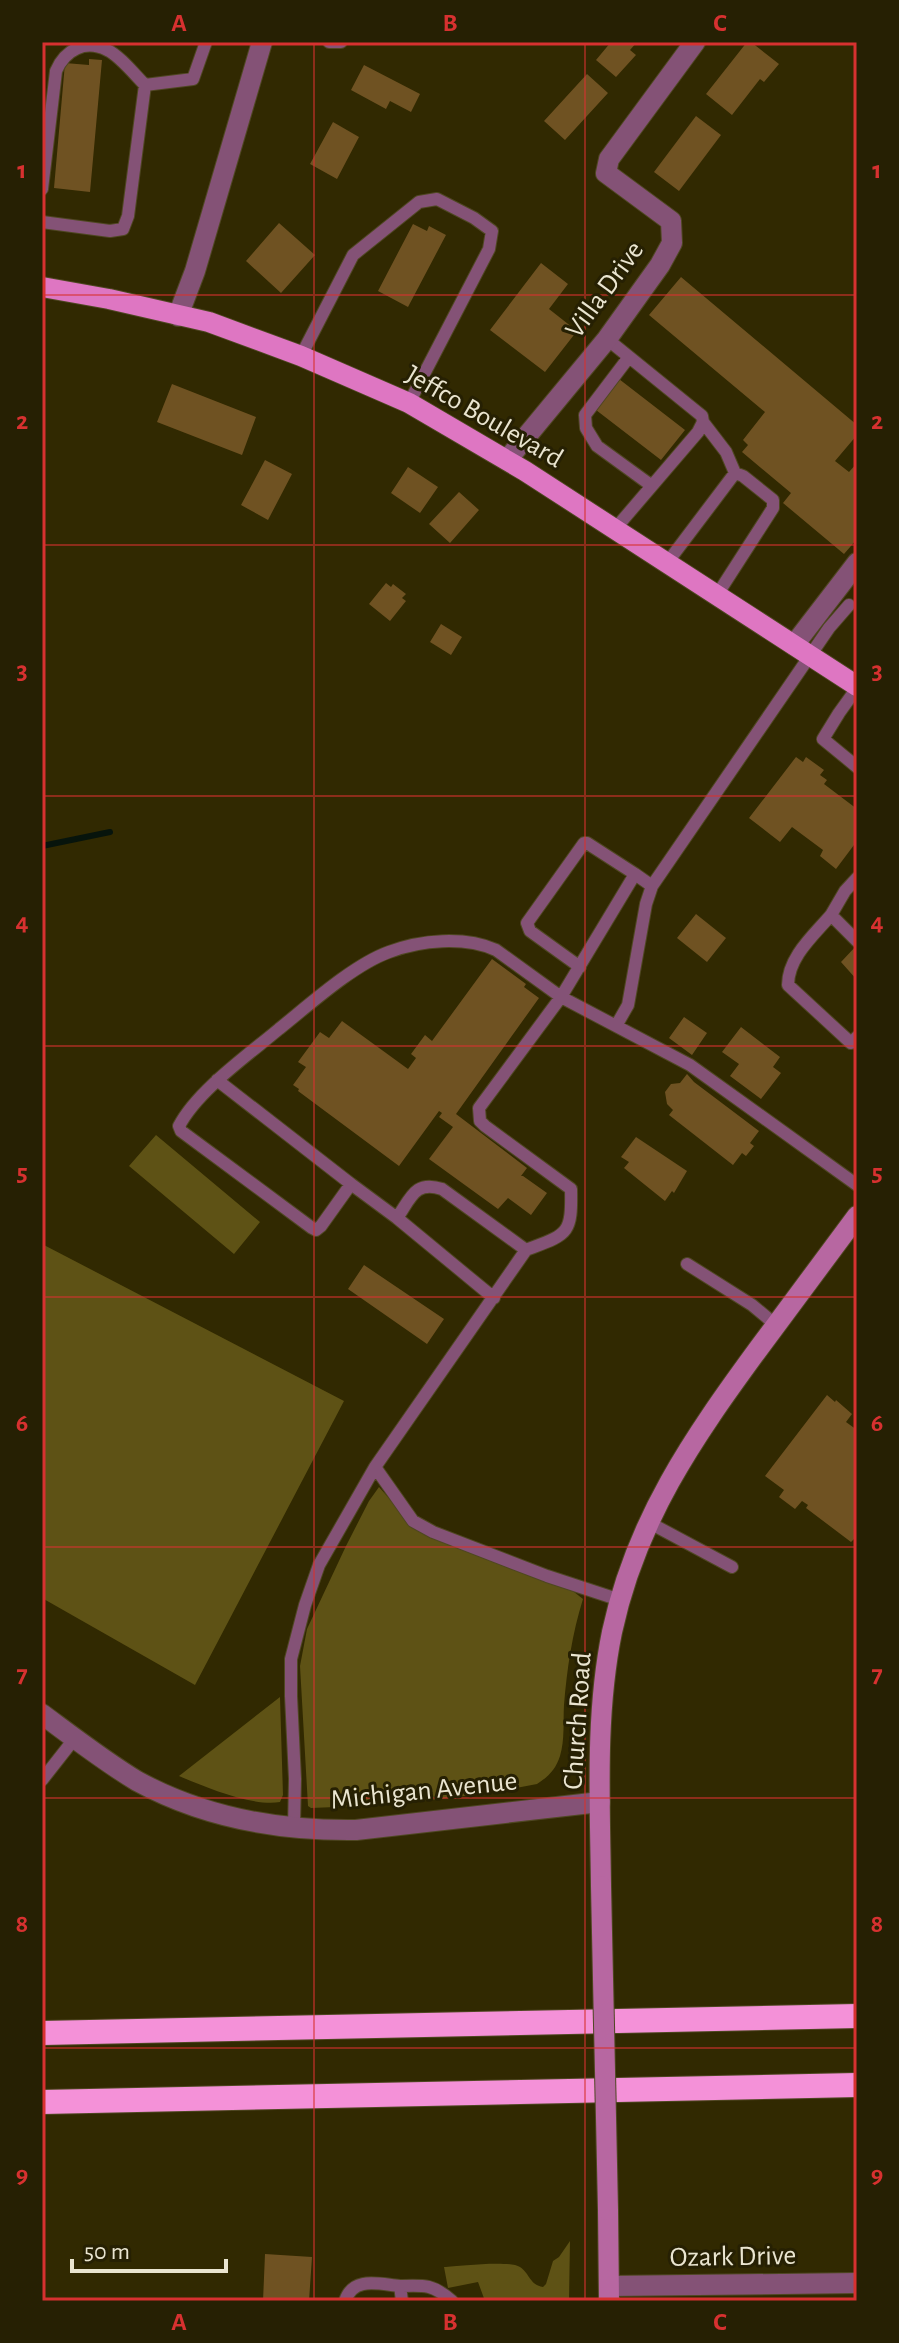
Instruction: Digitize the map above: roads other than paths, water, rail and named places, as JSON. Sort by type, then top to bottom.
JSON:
[{"type":"highway","points":[[42,2033],[857,2016]]},
{"type":"highway","points":[[42,2102],[857,2085]]},
{"type":"main road","name":"Jeffco Boulevard","points":[[42,287],[209,322],[301,356],[409,403],[507,460],[857,687]]},
{"type":"main road","name":"Church Road","points":[[609,2294],[601,1719],[605,1677],[620,1600],[648,1522],[688,1448],[857,1216]]},
{"type":"street","points":[[178,316],[195,271],[262,42]]},
{"type":"street","name":"Villa Drive","points":[[507,460],[607,339],[672,243],[671,221],[606,173],[609,159],[695,42]]},
{"type":"street","points":[[802,650],[857,563]]},
{"type":"street","name":"Michigan Avenue","points":[[42,1714],[108,1763],[164,1794],[237,1819],[294,1828],[356,1830],[600,1802]]},
{"type":"street","name":"Ozark Drive","points":[[609,2294],[857,2283]]},
{"type":"lane","points":[[145,85],[193,79],[206,42]]},
{"type":"lane","points":[[329,42],[341,42]]},
{"type":"lane","points":[[42,189],[56,71],[69,51],[85,45],[108,50],[145,85]]},
{"type":"lane","points":[[42,222],[110,231],[123,229],[128,216],[145,85]]},
{"type":"lane","points":[[301,356],[353,255],[419,202],[437,199],[492,231],[489,249],[409,403]]},
{"type":"lane","points":[[607,339],[702,416],[703,422],[726,452],[735,473],[773,500],[773,508],[717,595]]},
{"type":"lane","points":[[629,357],[585,415],[586,428],[597,446],[652,486]]},
{"type":"lane","points":[[615,529],[698,432],[703,422]]},
{"type":"lane","points":[[667,563],[735,473]]},
{"type":"lane","points":[[616,1026],[628,1005],[652,886],[802,650],[829,628],[849,605]]},
{"type":"lane","points":[[857,687],[823,739],[857,767]]},
{"type":"lane","points":[[580,967],[530,931],[527,923],[584,843],[652,886]]},
{"type":"lane","points":[[294,1828],[291,1659],[319,1565],[375,1467],[526,1250],[558,1238],[572,1221],[571,1189],[485,1126],[480,1121],[479,1108],[561,997],[635,874]]},
{"type":"lane","points":[[857,878],[797,956],[788,974],[788,985],[851,1043],[857,1037]]},
{"type":"lane","points":[[831,915],[857,941]]},
{"type":"lane","points":[[351,1184],[316,1230],[181,1131],[179,1126],[217,1080],[327,990],[387,953],[416,944],[457,942],[485,945],[496,950],[561,997],[690,1065],[857,1185]]},
{"type":"lane","points":[[217,1080],[397,1218],[494,1298]]},
{"type":"lane","points":[[397,1218],[417,1190],[430,1185],[442,1189],[526,1250]]},
{"type":"lane","points":[[687,1264],[752,1305],[776,1325]]},
{"type":"lane","points":[[375,1467],[413,1521],[433,1532],[620,1600]]},
{"type":"lane","points":[[648,1522],[732,1567]]},
{"type":"lane","points":[[42,1780],[75,1738]]},
{"type":"lane","points":[[345,2301],[348,2290],[360,2283],[428,2285],[452,2301]]},
{"type":"lane","points":[[400,2286],[402,2301]]},
{"type":"waterway","points":[[42,846],[110,832]]}]
